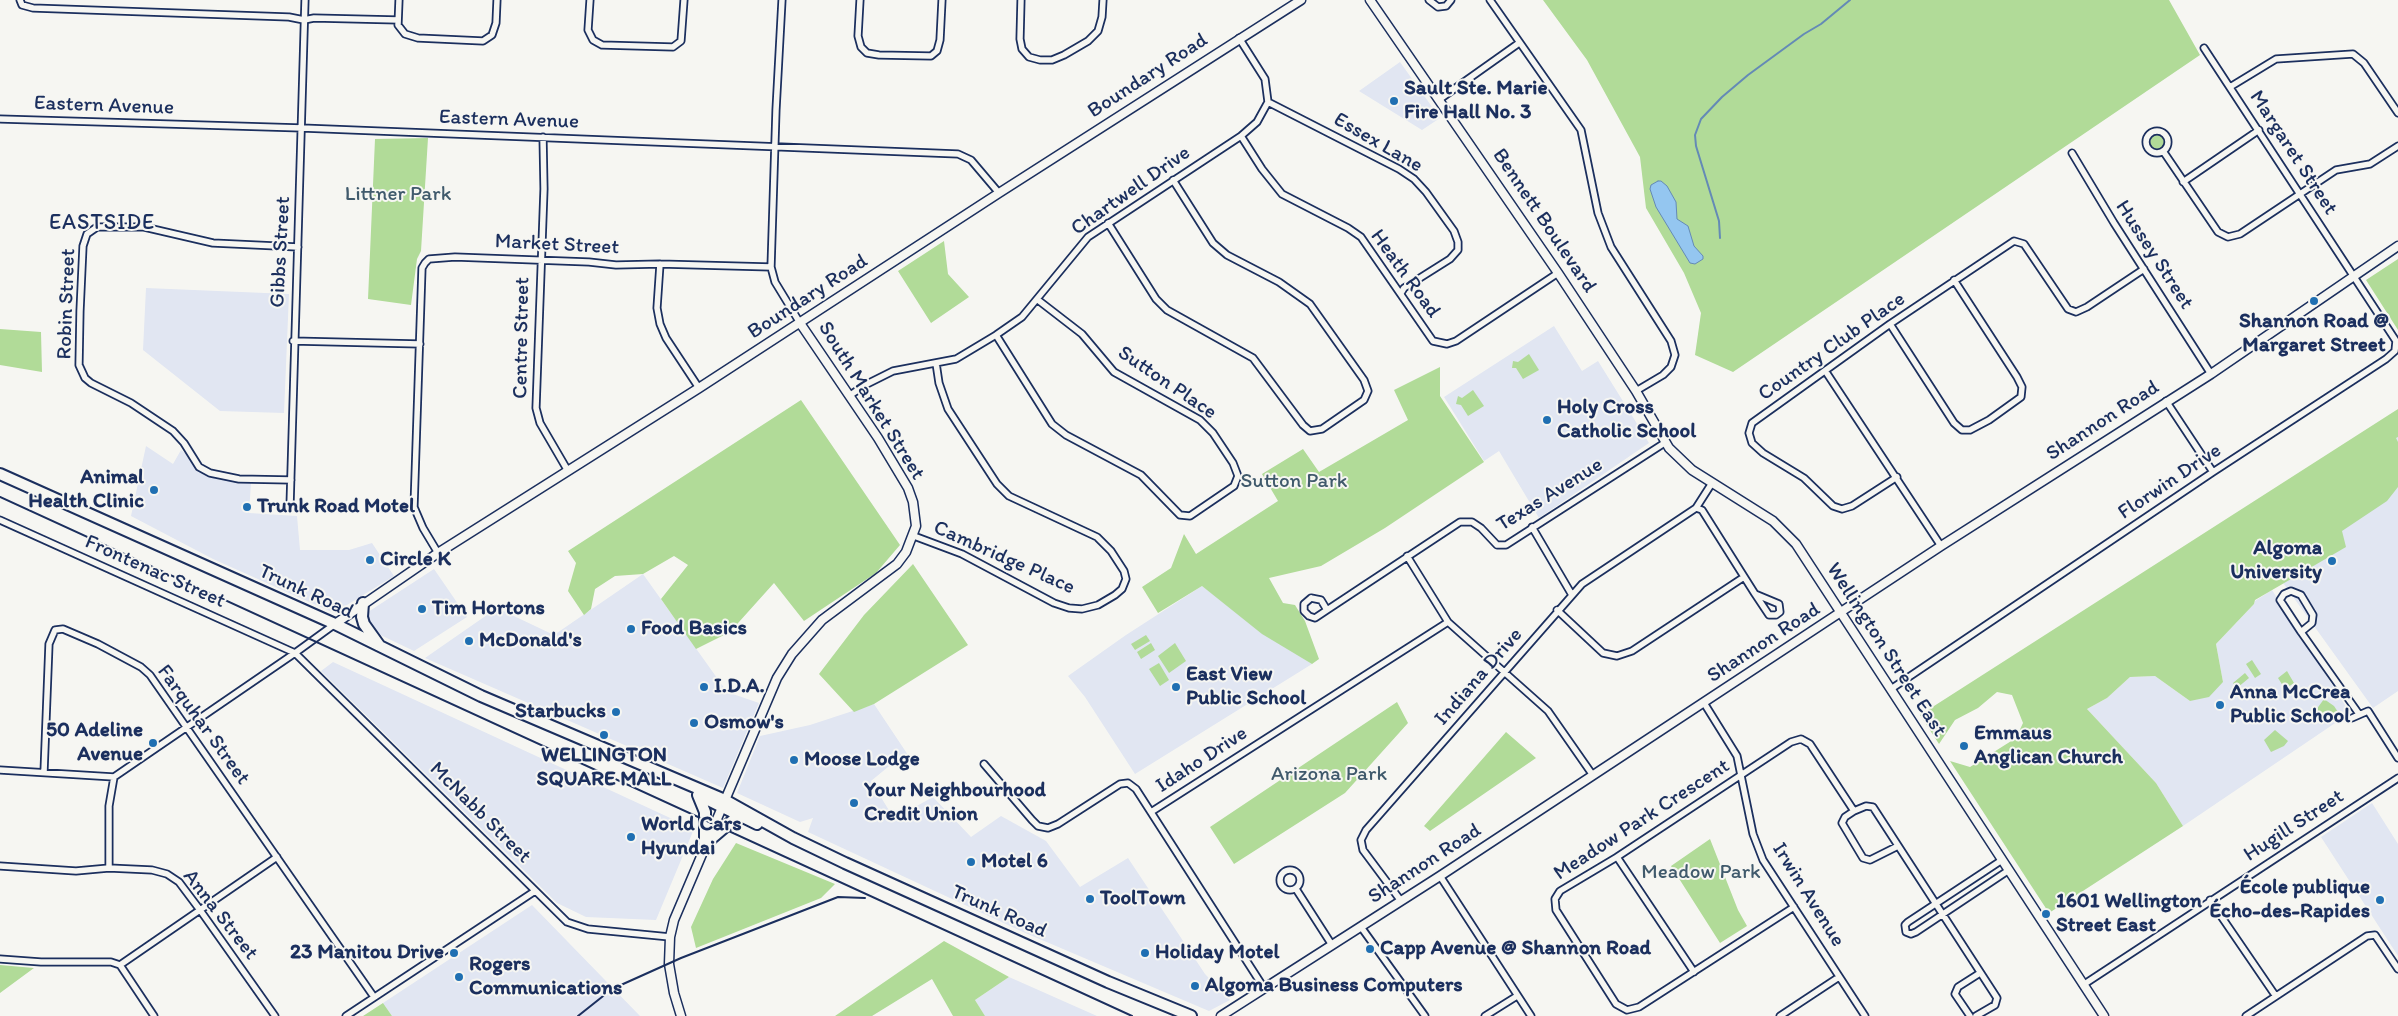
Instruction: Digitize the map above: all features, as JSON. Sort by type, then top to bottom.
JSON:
[{"type":"highway","name":"Trunk Road","points":[[0,474],[335,624],[481,696],[596,746],[634,760],[792,838]]},
{"type":"highway","points":[[363,603],[362,616],[364,624],[381,647]]},
{"type":"highway","name":"Trunk Road","points":[[596,746],[630,766],[724,804],[742,817],[1008,937],[1191,1016]]},
{"type":"highway","points":[[698,795],[706,812],[705,844]]},
{"type":"highway","points":[[705,844],[732,821],[742,817]]},
{"type":"main road","name":"Boundary Road","points":[[335,624],[438,553],[700,388],[1239,38],[1301,0]]},
{"type":"main road","name":"Bennett Boulevard","points":[[1370,0],[1558,272],[1636,391],[1666,442]]},
{"type":"main road","name":"Shannon Road","points":[[1221,1016],[1440,876],[1592,774],[1842,614],[1942,546],[2211,374],[2398,246]]},
{"type":"main road","name":"South Market Street","points":[[681,1016],[670,975],[670,937],[674,920],[766,703],[792,654],[822,620],[898,564],[914,536],[916,514],[908,488],[850,396],[800,323]]},
{"type":"main road","name":"Wellington Street East","points":[[1666,442],[1682,462],[1712,483],[1754,508],[1786,532],[1842,614],[2104,1016]]},
{"type":"street","points":[[20,0],[22,5],[33,8],[289,17],[304,20],[314,18],[398,20]]},
{"type":"street","name":"Gibbs Street","points":[[290,506],[293,341],[298,247],[305,0]]},
{"type":"street","points":[[399,0],[398,25],[405,34],[418,38],[483,41],[492,35],[496,23],[496,0]]},
{"type":"street","points":[[590,0],[588,30],[593,40],[602,45],[673,48],[681,41],[684,0]]},
{"type":"street","name":"South Market Street","points":[[782,0],[777,72],[771,267],[775,282],[800,323]]},
{"type":"street","points":[[860,0],[858,36],[861,47],[867,53],[878,56],[931,56],[937,50],[940,40],[942,0]]},
{"type":"street","points":[[1021,0],[1020,39],[1022,49],[1029,56],[1046,60],[1064,55],[1088,41],[1098,31],[1102,17],[1102,0]]},
{"type":"street","points":[[1429,0],[1434,6],[1442,7],[1451,0]]},
{"type":"street","points":[[1490,0],[1581,130],[1598,213],[1610,247],[1671,341],[1675,355],[1671,367],[1662,375],[1636,391]]},
{"type":"street","points":[[1239,38],[1265,79],[1268,102]]},
{"type":"street","points":[[1440,99],[1519,43]]},
{"type":"street","name":"Margaret Street","points":[[2204,48],[2300,193],[2353,278]]},
{"type":"street","points":[[2230,87],[2276,59],[2353,54],[2364,63],[2398,113]]},
{"type":"street","name":"Chartwell Drive","points":[[850,396],[865,385],[893,371],[956,359],[1022,317],[1038,300],[1080,244],[1108,223],[1241,136],[1257,122],[1268,102]]},
{"type":"street","name":"Essex Lane","points":[[1268,102],[1399,169],[1414,179],[1454,231],[1458,242],[1458,250],[1450,259],[1404,288],[1401,293]]},
{"type":"street","name":"Eastern Avenue","points":[[0,119],[302,128],[958,154],[971,160],[999,193]]},
{"type":"street","points":[[2183,182],[2259,130]]},
{"type":"street","name":"Heath Road","points":[[1241,136],[1262,170],[1282,194],[1348,228],[1361,237],[1433,341],[1447,344],[1456,340],[1558,272]]},
{"type":"street","name":"Centre Street","points":[[543,138],[544,190],[536,408],[540,423],[568,471]]},
{"type":"street","points":[[2163,152],[2218,232],[2228,237],[2240,234],[2336,170],[2370,164],[2398,146]]},
{"type":"street","name":"Hussey Street","points":[[2072,153],[2211,374]]},
{"type":"street","points":[[1108,223],[1162,304],[1196,328],[1241,349],[1253,358],[1303,425],[1310,431],[1322,429],[1364,400],[1368,391],[1364,380],[1310,304],[1279,282],[1227,255],[1213,243],[1173,180]]},
{"type":"street","name":"Robin Street","points":[[291,480],[239,479],[210,473],[199,467],[184,443],[173,431],[131,402],[91,383],[85,378],[80,365],[80,311],[83,246],[86,234],[97,227],[144,227],[213,243],[298,247]]},
{"type":"street","name":"Country Club Place","points":[[1897,477],[1852,506],[1842,509],[1833,506],[1804,478],[1763,453],[1752,443],[1749,433],[1752,423],[1826,372],[1890,324],[2002,247],[2014,241],[2024,244],[2068,309],[2076,312],[2087,308],[2144,269]]},
{"type":"street","name":"Market Street","points":[[438,553],[423,528],[414,507],[422,268],[429,260],[455,257],[540,259],[616,265],[660,264],[771,267]]},
{"type":"street","points":[[660,264],[657,308],[660,324],[666,338],[700,388]]},
{"type":"street","name":"Florwin Drive","points":[[1891,689],[2213,472],[2386,359],[2395,351],[2396,341],[2353,278]]},
{"type":"street","points":[[1890,324],[1954,424],[1962,430],[1970,430],[1989,420],[2020,397],[2022,388],[2018,377],[1954,280]]},
{"type":"street","name":"Sutton Place","points":[[996,335],[1052,424],[1066,435],[1141,474],[1180,515],[1190,516],[1234,486],[1238,476],[1233,463],[1213,433],[1200,420],[1114,372],[1082,334],[1038,300]]},
{"type":"street","points":[[293,341],[420,344]]},
{"type":"street","name":"Cambridge Place","points":[[914,536],[962,554],[1054,603],[1069,608],[1082,609],[1098,605],[1122,589],[1126,579],[1124,571],[1111,551],[1096,537],[1009,496],[996,484],[948,409],[939,384],[936,364]]},
{"type":"street","points":[[1826,372],[1942,546]]},
{"type":"street","points":[[2166,401],[2213,472]]},
{"type":"street","name":"Texas Avenue","points":[[1327,610],[1460,522],[1472,522],[1482,528],[1497,545],[1506,545],[1666,442]]},
{"type":"street","points":[[1712,483],[1696,508],[1702,510],[1755,594]]},
{"type":"street","name":"Indiana Drive","points":[[1401,901],[1363,850],[1361,840],[1366,830],[1506,673],[1557,610],[1582,584],[1696,508]]},
{"type":"street","name":"Frontenac Street","points":[[0,520],[296,654]]},
{"type":"street","points":[[1532,527],[1572,594]]},
{"type":"street","points":[[1407,556],[1448,622],[1548,711],[1592,774]]},
{"type":"street","points":[[1557,610],[1603,653],[1617,656],[1632,651],[1744,577]]},
{"type":"street","points":[[2300,632],[2312,623],[2313,615],[2301,595],[2291,591],[2284,594],[2280,600],[2300,632],[2359,714]]},
{"type":"street","name":"Idaho Drive","points":[[1151,812],[1448,622]]},
{"type":"street","points":[[0,770],[114,777],[296,654],[335,624]]},
{"type":"street","name":"Farquhar Street","points":[[44,772],[49,644],[55,630],[62,629],[98,644],[141,667],[150,675],[374,997]]},
{"type":"street","name":"McNabb Street","points":[[296,654],[568,922],[588,929],[670,937]]},
{"type":"street","name":"Irwin Avenue","points":[[1704,703],[1737,756],[1753,834],[1760,852],[1865,1016]]},
{"type":"street","points":[[2352,718],[2368,712],[2398,758]]},
{"type":"street","name":"Meadow Park Crescent","points":[[1794,907],[1639,1007],[1627,1010],[1616,1004],[1556,910],[1555,899],[1560,892],[1617,857],[1791,742],[1801,739],[1810,744],[1854,811]]},
{"type":"street","points":[[984,764],[1038,826],[1048,828],[1058,824],[1120,784],[1128,783],[1136,789],[1264,988]]},
{"type":"street","points":[[109,868],[108,806],[114,777]]},
{"type":"street","name":"Hugill Street","points":[[2083,985],[2398,778]]},
{"type":"street","points":[[1898,846],[1870,860],[1863,858],[1842,823],[1845,817],[1854,811],[1866,806],[1873,808],[1898,846],[1980,973],[1997,998],[1995,1005],[1976,1016]]},
{"type":"street","points":[[120,965],[277,857]]},
{"type":"street","points":[[1617,857],[1694,972]]},
{"type":"street","points":[[2002,860],[1908,922],[1905,925],[1906,932],[1911,934],[2009,870]]},
{"type":"street","name":"Anna Street","points":[[0,866],[76,872],[109,868],[152,870],[167,874],[179,882],[274,1014]]},
{"type":"street","points":[[1440,876],[1531,1016]]},
{"type":"street","points":[[1296,889],[1332,945]]},
{"type":"street","points":[[346,1016],[535,891]]},
{"type":"street","points":[[2210,900],[2275,995]]},
{"type":"street","points":[[1361,927],[1425,1016]]},
{"type":"street","points":[[2246,1016],[2275,995],[2367,936],[2375,935],[2398,969]]},
{"type":"street","points":[[0,959],[41,962],[111,962],[120,965],[154,1016]]},
{"type":"street","points":[[1970,1016],[1955,994],[1958,987],[1980,973]]},
{"type":"street","points":[[1780,1016],[1839,977]]},
{"type":"street","points":[[1485,1016],[1517,996]]},
{"type":"street","points":[[266,1016],[274,1014]]},
{"type":"shaded area","points":[[1400,62],[1440,118],[1422,130],[1359,91]]},
{"type":"shaded area","points":[[146,288],[289,294],[284,413],[220,411],[143,350]]},
{"type":"shaded area","name":"Holy Cross Catholic School","points":[[1554,326],[1582,371],[1598,361],[1649,443],[1539,518],[1499,451],[1484,461],[1444,397]]},
{"type":"shaded area","name":"Algoma University","points":[[2398,422],[2398,691],[2373,708],[2240,523]]},
{"type":"shaded area","points":[[146,446],[173,464],[181,450],[216,479],[251,483],[249,513],[297,516],[300,550],[349,550],[372,543],[394,576],[334,613],[213,559],[131,516]]},
{"type":"shaded area","points":[[434,569],[467,617],[414,651],[370,630],[365,614]]},
{"type":"shaded area","points":[[643,574],[727,692],[759,703],[723,788],[425,658],[497,608],[554,635]]},
{"type":"shaded area","name":"East View Public School","points":[[1202,586],[1312,664],[1135,774],[1085,697],[1068,676],[1126,635]]},
{"type":"shaded area","name":"Anna McCrea Public School","points":[[2272,590],[2350,713],[2183,826],[2156,783],[2087,709],[2107,698],[2130,677],[2155,676],[2190,701],[2223,682],[2216,644],[2255,601]]},
{"type":"shaded area","points":[[333,662],[694,829],[656,920],[586,917],[557,903],[321,671]]},
{"type":"shaded area","points":[[874,704],[908,755],[888,767],[871,781],[890,812],[915,807],[933,797],[971,837],[1001,816],[1046,841],[1080,887],[1128,858],[1205,974],[1230,1000],[1209,1011],[1023,932],[808,832],[813,818],[800,822],[737,793],[760,736],[810,725]]},
{"type":"shaded area","name":"École publique Écho-des-Rapides","points":[[2372,803],[2398,844],[2398,956],[2321,837]]},
{"type":"shaded area","points":[[532,905],[640,1016],[392,1016],[383,1003]]},
{"type":"shaded area","points":[[1009,977],[1097,1016],[985,1016],[975,1000]]},
{"type":"green space","points":[[1543,0],[2169,0],[2200,55],[1733,372],[1695,355],[1701,313],[1684,273],[1646,208],[1640,157],[1587,60]]},
{"type":"green space","points":[[2157,135],[2162,137],[2164,142],[2162,147],[2157,149],[2152,147],[2150,142],[2152,137]]},
{"type":"green space","name":"Littner Park","points":[[428,138],[421,251],[417,259],[411,305],[368,299],[375,139]]},
{"type":"green space","points":[[944,241],[948,274],[969,297],[931,323],[898,271]]},
{"type":"green space","points":[[2398,259],[2398,330],[2366,280]]},
{"type":"green space","points":[[0,329],[41,332],[42,372],[0,365]]},
{"type":"green space","points":[[1529,354],[1539,370],[1523,379],[1516,368],[1512,368],[1513,361],[1518,362]]},
{"type":"green space","name":"Sutton Park","points":[[1440,367],[1440,396],[1484,462],[1385,528],[1321,566],[1269,578],[1283,603],[1295,605],[1305,621],[1319,659],[1312,664],[1262,634],[1202,586],[1158,613],[1142,587],[1171,568],[1184,534],[1196,554],[1278,501],[1262,474],[1303,449],[1319,472],[1408,420],[1394,390]]},
{"type":"green space","points":[[1473,390],[1484,406],[1468,416],[1461,405],[1456,404],[1458,396],[1462,398]]},
{"type":"green space","points":[[801,400],[900,545],[876,573],[804,621],[774,583],[730,632],[696,649],[661,599],[688,565],[674,556],[643,574],[615,576],[595,589],[591,609],[584,615],[568,591],[576,563],[568,551]]},
{"type":"green space","points":[[2398,409],[2398,437],[2396,438],[2398,442],[2398,487],[2387,501],[2342,531],[2346,547],[2255,600],[2254,604],[2216,644],[2223,682],[2209,697],[2190,701],[2155,676],[2130,677],[2107,698],[2087,709],[2156,783],[2183,826],[2049,913],[1950,761],[1970,767],[2016,738],[2023,723],[2012,695],[1997,692],[1978,708],[1955,720],[1939,744],[1920,715]]},
{"type":"green space","points":[[913,564],[968,645],[874,704],[854,712],[819,674],[864,615]]},
{"type":"green space","points":[[1146,635],[1150,641],[1135,650],[1131,644]]},
{"type":"green space","points":[[1151,643],[1155,650],[1141,659],[1137,652]]},
{"type":"green space","points":[[1175,643],[1186,661],[1169,673],[1158,656]]},
{"type":"green space","points":[[2252,660],[2261,674],[2255,678],[2246,664]]},
{"type":"green space","points":[[1159,663],[1169,680],[1160,686],[1149,669]]},
{"type":"green space","points":[[2287,671],[2294,683],[2285,689],[2278,678]]},
{"type":"green space","points":[[2245,673],[2249,678],[2237,688],[2233,683]]},
{"type":"green space","points":[[2324,699],[2334,706],[2338,712],[2334,716],[2322,719],[2316,710]]},
{"type":"green space","name":"Arizona Park","points":[[1397,702],[1408,723],[1345,793],[1234,864],[1210,827]]},
{"type":"green space","points":[[2275,730],[2288,741],[2284,746],[2271,752],[2264,740]]},
{"type":"green space","points":[[1506,732],[1536,758],[1430,831],[1424,826]]},
{"type":"green space","name":"Meadow Park","points":[[1710,839],[1738,910],[1747,926],[1720,943],[1671,866]]},
{"type":"green space","points":[[736,843],[835,884],[821,898],[696,948],[691,927],[713,879]]},
{"type":"green space","points":[[944,941],[1009,977],[975,1000],[985,1016],[953,1016],[932,979],[872,1016],[835,1016]]},
{"type":"green space","points":[[0,965],[34,968],[0,993]]},
{"type":"green space","points":[[383,1003],[392,1016],[363,1016]]},
{"type":"water","points":[[1658,181],[1667,186],[1676,202],[1677,219],[1688,226],[1694,246],[1703,256],[1703,259],[1695,264],[1690,263],[1656,207],[1650,189],[1651,185]]},
{"type":"waterway","points":[[1720,238],[1719,221],[1696,146],[1695,135],[1701,119],[1722,97],[1748,75],[1804,34],[1821,24],[1850,0]]},
{"type":"railway","points":[[0,497],[1132,1016]]},
{"type":"railway","points":[[578,1016],[612,989],[681,958],[838,897],[865,898]]},
{"type":"place","name":"Sault Ste. Marie Fire Hall No. 3","points":[[1394,101]]},
{"type":"place","name":"Shannon Road @ Margaret Street","points":[[2314,301]]},
{"type":"place","name":"Holy Cross Catholic School","points":[[1547,420]]},
{"type":"place","name":"Animal Health Clinic","points":[[154,490]]},
{"type":"place","name":"Trunk Road Motel","points":[[247,507]]},
{"type":"place","name":"Circle K","points":[[370,560]]},
{"type":"place","name":"Algoma University","points":[[2332,561]]},
{"type":"place","name":"Tim Hortons","points":[[422,609]]},
{"type":"place","name":"Food Basics","points":[[631,629]]},
{"type":"place","name":"McDonald's","points":[[469,641]]},
{"type":"place","name":"I.D.A.","points":[[704,687]]},
{"type":"place","name":"East View Public School","points":[[1176,687]]},
{"type":"place","name":"Anna McCrea Public School","points":[[2220,705]]},
{"type":"place","name":"Starbucks","points":[[616,712]]},
{"type":"place","name":"Osmow's","points":[[694,723]]},
{"type":"place","name":"WELLINGTON SQUARE MALL","points":[[604,735]]},
{"type":"place","name":"50 Adeline Avenue","points":[[153,743]]},
{"type":"place","name":"Emmaus Anglican Church","points":[[1964,746]]},
{"type":"place","name":"Moose Lodge","points":[[794,760]]},
{"type":"place","name":"Your Neighbourhood Credit Union","points":[[854,803]]},
{"type":"place","name":"World Cars Hyundai","points":[[631,837]]},
{"type":"place","name":"Motel 6","points":[[971,862]]},
{"type":"place","name":"ToolTown","points":[[1090,899]]},
{"type":"place","name":"École publique Écho-des-Rapides","points":[[2380,900]]},
{"type":"place","name":"1601 Wellington Street East","points":[[2046,914]]},
{"type":"place","name":"Capp Avenue @ Shannon Road","points":[[1370,949]]},
{"type":"place","name":"23 Manitou Drive","points":[[454,953]]},
{"type":"place","name":"Holiday Motel","points":[[1145,953]]},
{"type":"place","name":"Rogers Communications","points":[[459,977]]},
{"type":"place","name":"Algoma Business Computers","points":[[1195,986]]},
{"type":"district","name":"EASTSIDE","points":[[102,223]]}]
